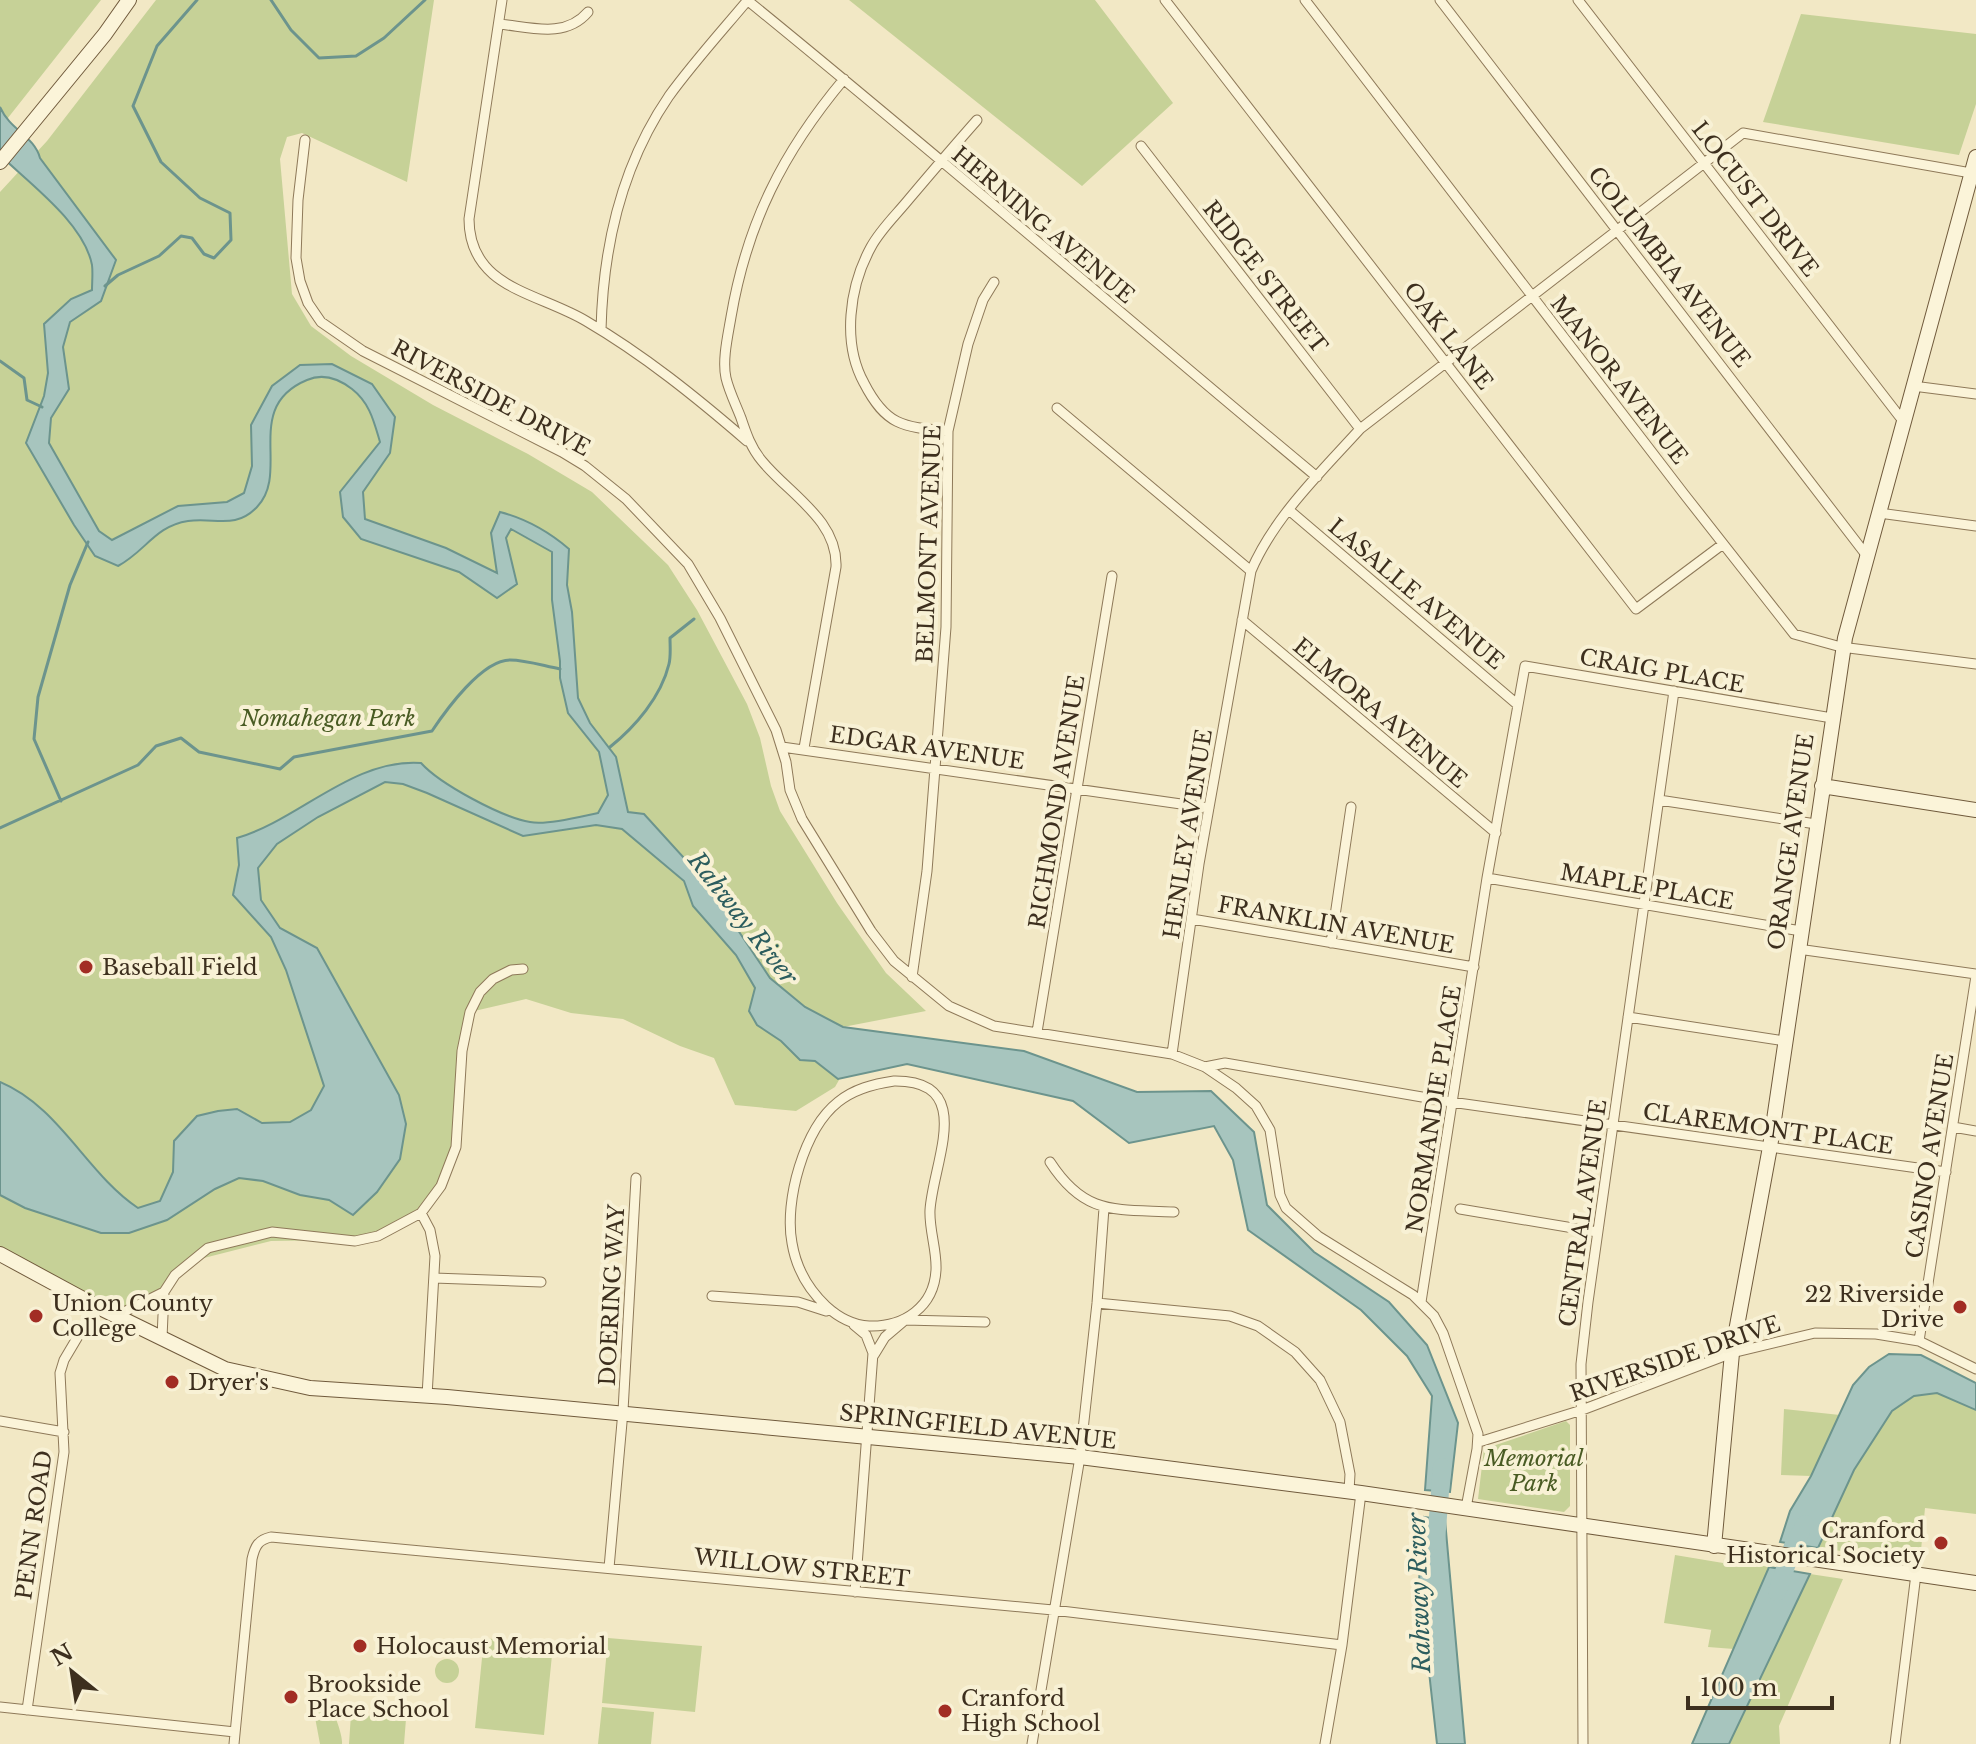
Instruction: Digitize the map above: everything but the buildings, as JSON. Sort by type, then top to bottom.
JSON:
[{"type":"street","points":[[1,161],[129,0]]},
{"type":"street","points":[[502,0],[469,219],[473,247],[484,265],[499,278],[570,312],[630,347],[685,388],[750,444],[784,487],[820,520],[835,545],[836,555],[804,748]]},
{"type":"street","points":[[601,330],[607,249],[629,171],[667,99],[747,0]]},
{"type":"street","name":"HERNING AVENUE","points":[[747,0],[1317,477]]},
{"type":"street","name":"OAK LANE","points":[[1165,0],[1636,609],[1723,544]]},
{"type":"street","name":"MANOR AVENUE","points":[[1305,0],[1794,634],[1843,648],[1976,664]]},
{"type":"street","name":"COLUMBIA AVENUE","points":[[1440,0],[1867,556]]},
{"type":"street","name":"LOCUST DRIVE","points":[[1578,0],[1903,421]]},
{"type":"street","points":[[499,24],[557,30],[574,25],[588,12]]},
{"type":"street","points":[[750,444],[725,376],[728,330],[736,284],[766,195],[814,115],[844,79]]},
{"type":"street","points":[[948,431],[909,428],[884,413],[857,370],[851,325],[853,298],[869,250],[877,236],[977,120]]},
{"type":"street","name":"HENLEY AVENUE","points":[[1172,1054],[1209,808],[1251,571],[1261,546],[1360,429],[1743,133],[1971,173]]},
{"type":"street","name":"RIVERSIDE DRIVE","points":[[305,140],[298,200],[296,258],[308,303],[321,322],[363,351],[585,466],[626,499],[669,542],[705,591],[720,618],[782,747],[790,790],[802,819],[871,931],[894,961],[949,1006],[994,1026],[1172,1054],[1205,1067],[1236,1088],[1261,1112],[1272,1139],[1280,1195],[1293,1216],[1318,1236],[1421,1302]]},
{"type":"street","name":"RIDGE STREET","points":[[1141,146],[1360,429]]},
{"type":"street","name":"ORANGE AVENUE","points":[[1714,1546],[1732,1353],[1770,1147],[1843,648],[1976,157]]},
{"type":"street","name":"BELMONT AVENUE","points":[[912,977],[927,871],[946,627],[948,431],[968,344],[983,300],[994,282]]},
{"type":"street","points":[[1913,386],[1976,394]]},
{"type":"street","points":[[1057,408],[1251,571]]},
{"type":"street","name":"LASALLE AVENUE","points":[[1289,510],[1518,705]]},
{"type":"street","points":[[1879,513],[1976,526]]},
{"type":"street","name":"RICHMOND AVENUE","points":[[1037,1032],[1112,576]]},
{"type":"street","name":"ELMORA AVENUE","points":[[1242,620],[1496,833]]},
{"type":"street","name":"CRAIG PLACE","points":[[1518,705],[1525,666],[1832,718]]},
{"type":"street","name":"CENTRAL AVENUE","points":[[1583,1744],[1581,1364],[1674,691]]},
{"type":"street","name":"NORMANDIE PLACE","points":[[1421,1302],[1487,878],[1518,705]]},
{"type":"street","name":"EDGAR AVENUE","points":[[782,747],[1209,808]]},
{"type":"street","points":[[1822,786],[1976,810]]},
{"type":"street","points":[[1659,800],[1816,824]]},
{"type":"street","points":[[1331,943],[1351,807]]},
{"type":"street","name":"MAPLE PLACE","points":[[1487,878],[1801,931]]},
{"type":"street","name":"FRANKLIN AVENUE","points":[[1192,919],[1474,967]]},
{"type":"street","points":[[1798,949],[1976,975]]},
{"type":"street","points":[[162,1338],[164,1292],[175,1275],[208,1248],[272,1232],[355,1241],[378,1236],[421,1213],[441,1186],[456,1147],[462,1051],[470,1012],[480,992],[493,979],[511,970],[523,969]]},
{"type":"street","name":"CASINO AVENUE","points":[[1919,1341],[1976,975]]},
{"type":"street","points":[[1628,1017],[1785,1041]]},
{"type":"street","name":"CLAREMONT PLACE","points":[[1205,1067],[1225,1063],[1454,1102],[1946,1172]]},
{"type":"street","points":[[855,1592],[873,1358],[868,1338],[824,1304],[803,1277],[792,1245],[792,1203],[803,1156],[829,1110],[850,1094],[877,1084],[918,1082],[932,1090],[940,1102],[945,1120],[930,1213],[936,1272],[929,1296],[921,1309],[885,1337],[873,1358]]},
{"type":"street","points":[[1953,1127],[1976,1131]]},
{"type":"street","points":[[1050,1162],[1071,1189],[1085,1200],[1104,1208],[1174,1212]]},
{"type":"street","name":"DOERING WAY","points":[[609,1568],[636,1178]]},
{"type":"street","points":[[1032,1744],[1080,1457],[1104,1208]]},
{"type":"street","points":[[1460,1209],[1597,1232]]},
{"type":"street","points":[[421,1213],[433,1243],[427,1396]]},
{"type":"street","name":"SPRINGFIELD AVENUE","points":[[0,1254],[96,1306],[225,1369],[310,1388],[427,1396],[1080,1457],[1355,1492],[1976,1583]]},
{"type":"street","points":[[434,1278],[541,1282]]},
{"type":"street","points":[[116,1316],[164,1292]]},
{"type":"street","points":[[712,1296],[798,1302],[816,1306],[852,1324],[879,1326],[905,1320],[985,1322]]},
{"type":"street","points":[[1421,1302],[1434,1316],[1443,1333],[1479,1442],[1466,1508]]},
{"type":"street","points":[[1097,1303],[1230,1316],[1258,1326],[1295,1352],[1320,1380],[1336,1411],[1355,1492],[1342,1645],[1325,1744]]},
{"type":"street","name":"PENN ROAD","points":[[27,1710],[64,1452],[60,1373],[64,1360],[96,1306]]},
{"type":"street","name":"RIVERSIDE DRIVE","points":[[1479,1442],[1582,1410],[1732,1353],[1815,1333],[1876,1334],[1919,1341],[1976,1369]]},
{"type":"street","points":[[0,1421],[64,1432]]},
{"type":"street","name":"WILLOW STREET","points":[[235,1732],[252,1559],[259,1542],[271,1537],[1053,1610],[1342,1645]]},
{"type":"street","points":[[1895,1744],[1916,1574]]},
{"type":"street","points":[[0,1707],[235,1732],[234,1744]]},
{"type":"green space","points":[[0,0],[101,0],[0,128]]},
{"type":"green space","name":"Nomahegan Park","points":[[156,0],[434,0],[407,182],[302,133],[287,137],[280,159],[292,294],[311,326],[351,356],[592,492],[668,565],[697,610],[747,704],[760,738],[780,811],[837,903],[886,973],[926,1011],[843,1027],[839,1080],[835,1087],[796,1111],[735,1105],[714,1058],[623,1019],[571,1013],[526,999],[470,1012],[452,1162],[421,1213],[378,1236],[271,1241],[200,1259],[164,1292],[116,1316],[0,1253],[0,192],[47,141]]},
{"type":"green space","points":[[849,0],[1095,0],[1173,103],[1082,186]]},
{"type":"green space","points":[[1801,14],[1976,34],[1976,104],[1959,155],[1763,122]]},
{"type":"green space","points":[[1937,1393],[1976,1410],[1976,1514],[1925,1508],[1920,1561],[1818,1548],[1854,1470],[1892,1411],[1914,1396]]},
{"type":"green space","points":[[1784,1409],[1840,1415],[1811,1476],[1781,1475]]},
{"type":"green space","name":"Memorial Park","points":[[1566,1421],[1570,1425],[1570,1506],[1564,1512],[1478,1499],[1484,1449]]},
{"type":"green space","points":[[1675,1555],[1769,1567],[1734,1649],[1708,1647],[1711,1630],[1664,1623]]},
{"type":"green space","points":[[1810,1574],[1843,1579],[1779,1726],[1780,1744],[1729,1744]]},
{"type":"green space","points":[[484,1638],[553,1645],[544,1735],[475,1728]]},
{"type":"green space","points":[[608,1638],[702,1646],[695,1712],[602,1703]]},
{"type":"green space","points":[[447,1659],[456,1662],[459,1671],[456,1680],[447,1683],[438,1680],[435,1671],[438,1662]]},
{"type":"green space","points":[[328,1704],[338,1723],[342,1744],[320,1744],[314,1712]]},
{"type":"green space","points":[[602,1707],[654,1712],[651,1744],[598,1744]]},
{"type":"green space","points":[[351,1714],[406,1719],[404,1744],[349,1744]]},
{"type":"water","points":[[0,107],[10,122],[33,144],[40,158],[116,260],[101,301],[70,322],[63,347],[69,389],[51,418],[49,443],[99,531],[112,540],[178,506],[227,502],[244,493],[252,466],[251,425],[272,386],[300,365],[332,364],[372,384],[395,417],[390,453],[363,492],[365,519],[446,548],[497,573],[491,533],[500,512],[537,526],[569,549],[567,585],[578,698],[590,723],[616,757],[628,812],[644,814],[705,881],[770,978],[805,1007],[843,1027],[1024,1051],[1137,1092],[1211,1091],[1254,1132],[1267,1205],[1314,1252],[1389,1302],[1427,1345],[1458,1423],[1450,1492],[1425,1490],[1432,1396],[1407,1356],[1361,1310],[1248,1230],[1233,1160],[1214,1126],[1129,1143],[1073,1101],[907,1064],[838,1079],[815,1061],[800,1060],[781,1041],[757,1025],[749,1011],[755,988],[736,955],[693,906],[684,881],[622,829],[596,825],[523,836],[403,784],[385,782],[318,817],[277,844],[258,868],[261,900],[280,928],[317,948],[399,1095],[406,1124],[400,1159],[377,1192],[353,1215],[329,1200],[300,1195],[263,1181],[239,1178],[215,1189],[167,1220],[129,1233],[101,1233],[25,1208],[0,1195],[0,1082],[40,1107],[103,1177],[138,1208],[160,1201],[173,1172],[174,1141],[197,1116],[237,1109],[262,1123],[290,1122],[311,1110],[324,1086],[286,970],[271,937],[233,895],[239,865],[237,838],[282,818],[349,780],[396,764],[421,763],[472,798],[503,814],[530,822],[554,822],[598,813],[608,795],[599,752],[568,713],[560,678],[552,600],[552,552],[511,529],[506,538],[517,584],[497,598],[459,572],[361,539],[343,517],[340,492],[380,442],[367,407],[358,394],[342,382],[325,377],[307,380],[288,392],[277,406],[272,423],[270,476],[266,493],[249,514],[233,520],[198,520],[177,524],[159,533],[118,566],[95,556],[26,443],[44,396],[48,373],[44,324],[71,299],[92,290],[92,265],[87,249],[67,219],[0,155]]},
{"type":"water","points":[[1889,1354],[1921,1355],[1976,1383],[1976,1410],[1937,1393],[1914,1396],[1892,1411],[1854,1470],[1818,1548],[1780,1542],[1790,1511],[1811,1476],[1853,1385],[1869,1367]]},
{"type":"water","points":[[1424,1517],[1445,1520],[1465,1744],[1437,1744],[1419,1581]]},
{"type":"water","points":[[1769,1567],[1810,1574],[1729,1744],[1692,1744]]},
{"type":"waterway","points":[[105,286],[118,275],[159,256],[181,236],[192,238],[204,254],[214,258],[231,240],[230,213],[200,198],[161,162],[133,106],[157,46],[197,0]]},
{"type":"waterway","points":[[271,0],[291,30],[319,58],[356,56],[384,38],[425,0]]},
{"type":"waterway","points":[[0,361],[24,378],[27,400],[42,407]]},
{"type":"waterway","points":[[61,801],[34,739],[38,697],[70,585],[88,542]]},
{"type":"waterway","points":[[610,747],[638,721],[660,688],[669,664],[670,638],[694,619]]},
{"type":"waterway","points":[[0,828],[138,765],[156,746],[181,738],[199,752],[280,769],[294,757],[432,731],[466,688],[499,662],[516,660],[560,669]]},
{"type":"waterway","name":"Rahway River","points":[[1436,1541],[1442,1467]]},
{"type":"waterway","name":"Rahway River","points":[[1777,1592],[1793,1546],[1805,1524]]},
{"type":"place","name":"Baseball Field","points":[[86,967]]},
{"type":"place","name":"22 Riverside Drive","points":[[1960,1307]]},
{"type":"place","name":"Union County College","points":[[36,1316]]},
{"type":"place","name":"Dryer's","points":[[172,1382]]},
{"type":"place","name":"Cranford Historical Society","points":[[1941,1543]]},
{"type":"place","name":"Holocaust Memorial","points":[[360,1646]]},
{"type":"place","name":"Brookside Place School","points":[[291,1697]]},
{"type":"place","name":"Cranford High School","points":[[945,1711]]}]
